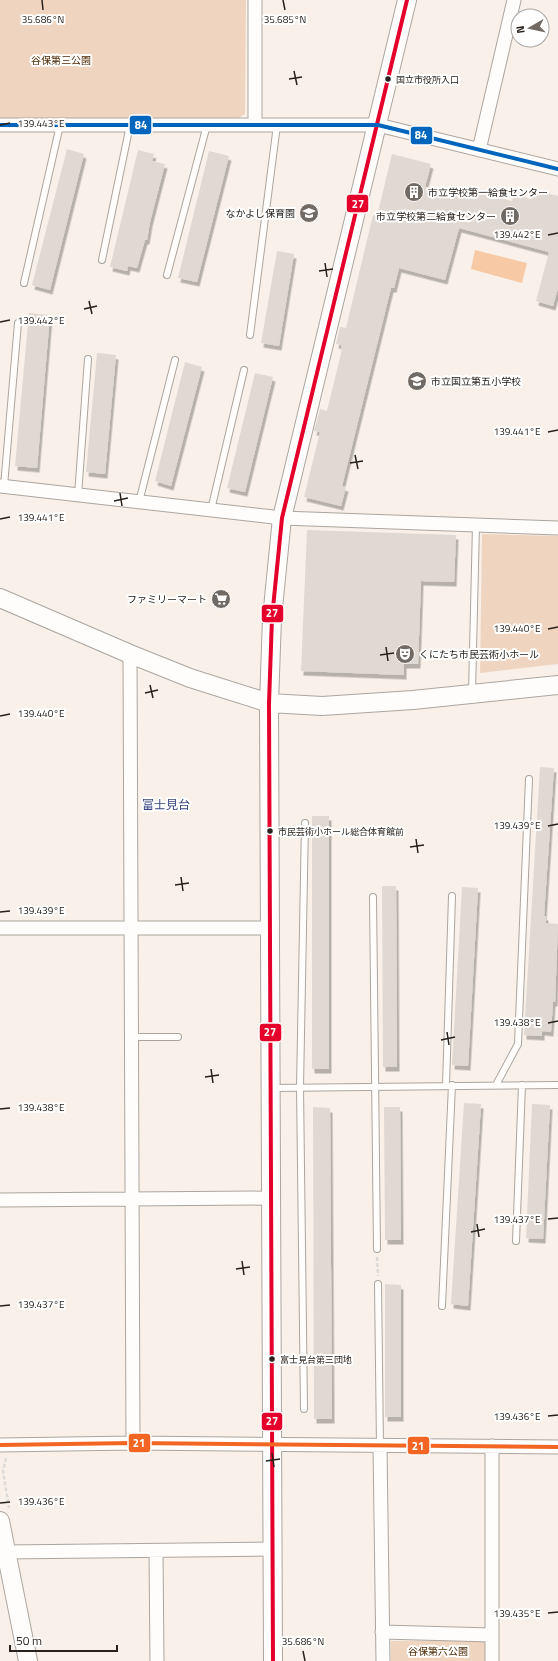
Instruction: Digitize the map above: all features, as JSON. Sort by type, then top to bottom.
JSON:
[{"type":"street","points":[[255,0],[256,125]]},
{"type":"street","points":[[273,1661],[269,704],[272,618],[282,518],[407,0]]},
{"type":"street","points":[[479,150],[514,0]]},
{"type":"street","points":[[0,125],[378,125],[558,169]]},
{"type":"street","points":[[2,487],[282,518],[558,528]]},
{"type":"street","points":[[0,598],[130,654],[217,687],[269,704],[322,706],[472,694],[558,685]]},
{"type":"street","points":[[130,654],[133,1443]]},
{"type":"street","points":[[0,928],[270,928]]},
{"type":"street","points":[[0,1200],[271,1198]]},
{"type":"street","points":[[4,1450],[133,1443],[558,1447]]},
{"type":"street","points":[[380,1446],[383,1661]]},
{"type":"street","points":[[492,1446],[492,1661]]},
{"type":"street","points":[[5,1518],[5,1552],[28,1661]]},
{"type":"street","points":[[5,1552],[272,1549]]},
{"type":"street","points":[[156,1551],[157,1661]]},
{"type":"street","points":[[382,1632],[492,1634]]},
{"type":"lane","points":[[24,282],[60,125]]},
{"type":"lane","points":[[102,260],[130,125]]},
{"type":"lane","points":[[167,275],[206,125]]},
{"type":"lane","points":[[250,336],[277,125]]},
{"type":"lane","points":[[2,487],[18,323]]},
{"type":"lane","points":[[78,495],[88,359]]},
{"type":"lane","points":[[139,502],[175,360]]},
{"type":"lane","points":[[211,510],[244,370]]},
{"type":"lane","points":[[472,694],[476,525]]},
{"type":"lane","points":[[496,1085],[518,1044],[529,779]]},
{"type":"lane","points":[[304,1409],[300,1087],[305,823]]},
{"type":"lane","points":[[442,1306],[449,1085],[452,896]]},
{"type":"lane","points":[[373,897],[377,1249]]},
{"type":"lane","points":[[131,1037],[178,1038]]},
{"type":"lane","points":[[516,1241],[522,1085]]},
{"type":"lane","points":[[270,1088],[558,1085]]},
{"type":"lane","points":[[378,1284],[380,1446]]},
{"type":"path","points":[[377,1249],[378,1284]]},
{"type":"path","points":[[4,1450],[2,1469],[5,1518]]},
{"type":"green space","name":"谷保第三公園","points":[[0,0],[246,0],[245,114],[235,120],[0,121]]},
{"type":"green space","points":[[482,534],[558,536],[558,664],[480,673]]},
{"type":"green space","name":"谷保第六公園","points":[[485,1640],[485,1661],[391,1661],[391,1641]]},
{"type":"shaded area","points":[[475,250],[527,263],[522,283],[471,269]]},
{"type":"building","points":[[67,149],[84,154],[50,290],[32,285]]},
{"type":"building","points":[[138,150],[154,154],[152,161],[165,164],[150,222],[147,240],[145,240],[137,268],[128,266],[127,271],[110,267]]},
{"type":"building","points":[[209,151],[229,156],[197,282],[178,278]]},
{"type":"building","points":[[392,154],[431,164],[425,187],[473,199],[475,192],[512,201],[514,194],[531,199],[533,189],[558,196],[558,288],[553,306],[536,301],[549,252],[459,228],[445,280],[399,268],[394,288],[391,288],[342,486],[346,487],[341,506],[304,497],[320,432],[314,431],[320,409],[327,411],[342,349],[341,345],[336,344],[340,327],[346,328],[373,215],[377,216]]},
{"type":"building","points":[[277,251],[294,254],[279,346],[261,343]]},
{"type":"building","points":[[29,313],[50,315],[37,468],[15,466]]},
{"type":"building","points":[[97,353],[116,355],[105,474],[86,472]]},
{"type":"building","points":[[185,362],[202,367],[171,486],[155,481]]},
{"type":"building","points":[[255,373],[273,377],[245,492],[227,488]]},
{"type":"building","points":[[307,530],[456,535],[454,582],[421,581],[418,664],[404,664],[404,675],[301,671]]},
{"type":"building","points":[[540,767],[554,768],[544,916],[546,916],[546,923],[558,924],[555,1002],[553,1002],[551,1032],[542,1031],[542,1036],[524,1035]]},
{"type":"building","points":[[312,816],[329,816],[329,1069],[312,1069]]},
{"type":"building","points":[[382,886],[396,886],[397,1067],[383,1067]]},
{"type":"building","points":[[462,887],[478,888],[468,1066],[452,1065]]},
{"type":"building","points":[[464,1103],[481,1104],[468,1306],[451,1304]]},
{"type":"building","points":[[532,1104],[550,1105],[543,1239],[526,1238]]},
{"type":"building","points":[[313,1107],[330,1108],[332,1419],[314,1419]]},
{"type":"building","points":[[384,1107],[400,1107],[401,1240],[385,1240]]},
{"type":"building","points":[[385,1284],[401,1285],[401,1417],[385,1417]]},
{"type":"transit line","name":"27","points":[[273,1661],[269,703],[272,618],[282,518],[407,0]]},
{"type":"transit line","name":"84","points":[[0,125],[378,125],[558,169]]},
{"type":"transit line","name":"21","points":[[0,1445],[133,1443],[558,1447]]},
{"type":"place","name":"国立市役所入口","points":[[388,79]]},
{"type":"place","name":"市立学校第一給食センター","points":[[414,192]]},
{"type":"place","name":"なかよし保育園","points":[[309,213]]},
{"type":"place","name":"市立学校第二給食センター","points":[[510,216]]},
{"type":"place","name":"市立国立第五小学校","points":[[417,381]]},
{"type":"place","name":"ファミリーマート","points":[[221,599]]},
{"type":"place","name":"くにたち市民芸術小ホール","points":[[405,654]]},
{"type":"place","name":"市民芸術小ホール総合体育館前","points":[[270,831]]},
{"type":"place","name":"富士見台第三団地","points":[[272,1359]]},
{"type":"district","name":"富士見台","points":[[166,804]]}]
